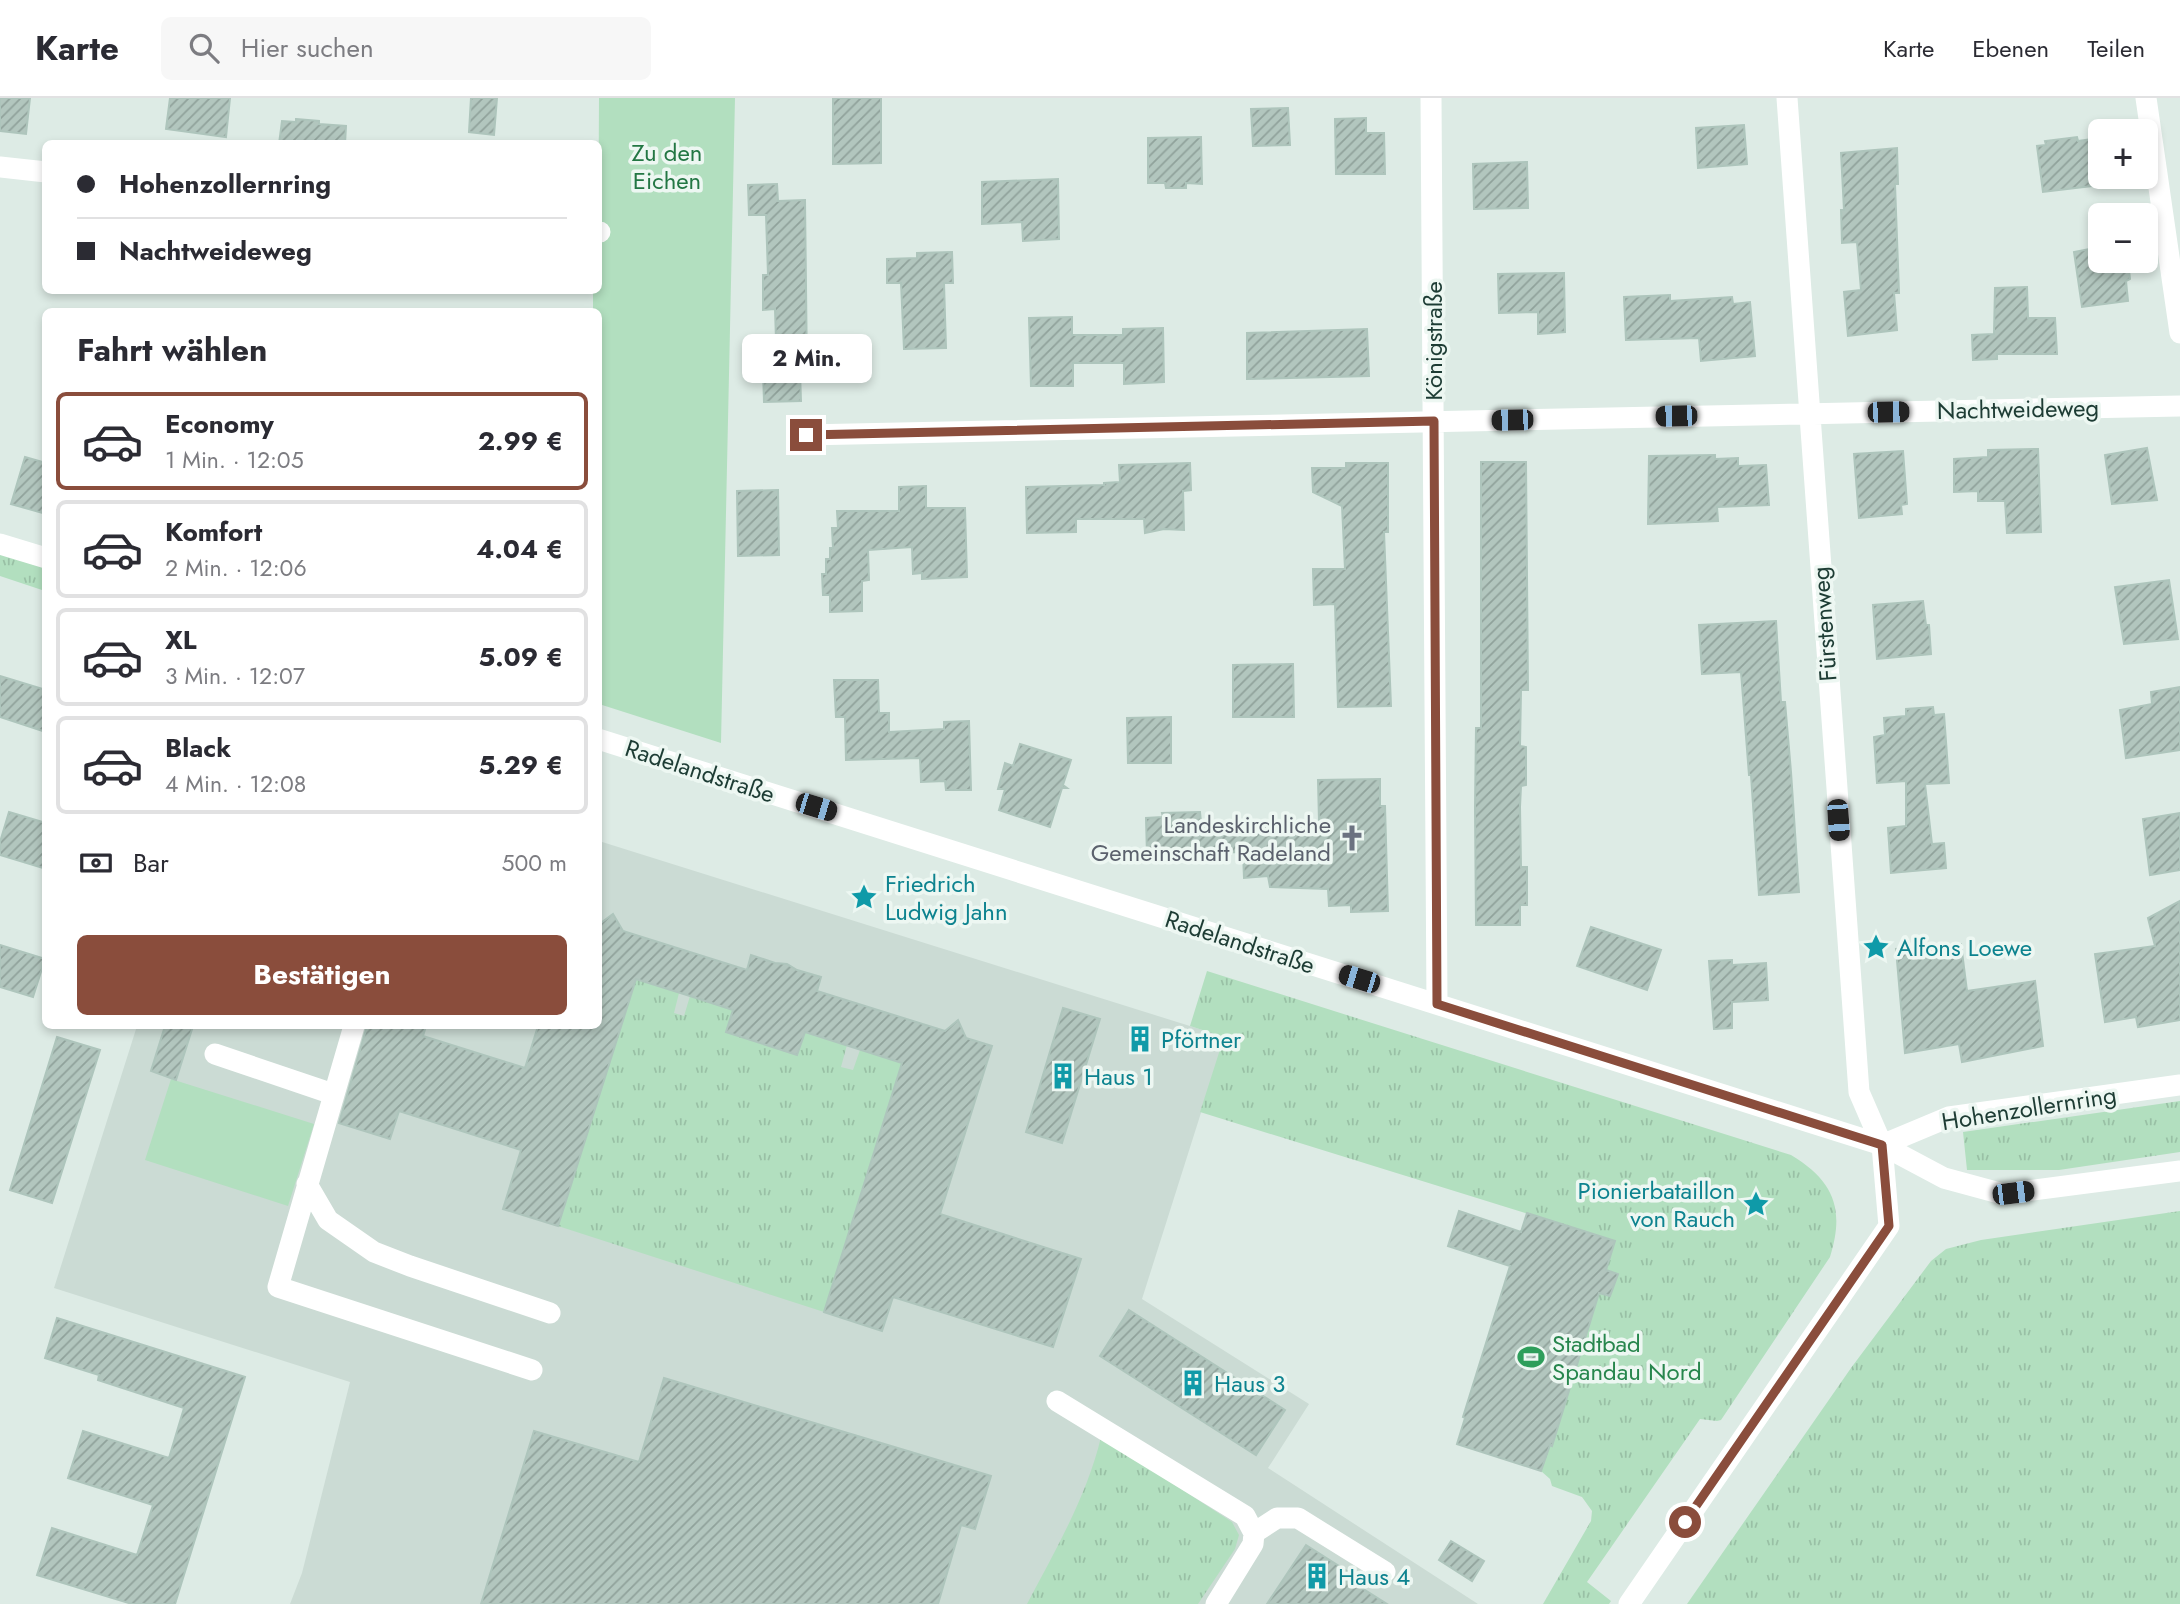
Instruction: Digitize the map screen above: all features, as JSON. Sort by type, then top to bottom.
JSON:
[{"type":"street","name":"Königstraße","points":[[1432,98],[1437,1004]]},
{"type":"street","name":"Fürstenweg","points":[[1787,98],[1859,1092],[1882,1145]]},
{"type":"street","points":[[2146,98],[2180,333]]},
{"type":"street","points":[[0,167],[42,172]]},
{"type":"street","name":"Nachtweideweg","points":[[806,435],[2180,406]]},
{"type":"street","points":[[0,544],[42,557]]},
{"type":"street","name":"Radelandstraße","points":[[602,740],[1882,1145]]},
{"type":"street","points":[[353,1029],[278,1287],[532,1370]]},
{"type":"street","points":[[215,1054],[333,1094]]},
{"type":"street","name":"Hohenzollernring","points":[[1882,1145],[1949,1117],[2180,1085]]},
{"type":"street","points":[[1882,1145],[1944,1178],[2003,1194],[2180,1171]]},
{"type":"street","points":[[1629,1604],[1889,1226],[1882,1145]]},
{"type":"street","points":[[307,1184],[328,1220],[374,1252],[550,1313]]},
{"type":"street","points":[[1057,1401],[1245,1516],[1254,1533],[1253,1544],[1216,1604]]},
{"type":"street","points":[[1254,1533],[1277,1518],[1298,1518],[1385,1572]]},
{"type":"shaded area","points":[[602,842],[1225,1037],[1142,1299],[1309,1404],[1268,1468],[1478,1604],[290,1604],[302,1573],[350,1382],[54,1288],[136,1029],[602,1029]]},
{"type":"green space","name":"Zu den Eichen","points":[[599,98],[735,98],[721,743],[602,705],[602,308],[593,308],[593,294],[602,294],[602,140],[599,140]]},
{"type":"green space","points":[[0,554],[42,567],[42,590],[0,576]]},
{"type":"green space","points":[[1207,971],[1791,1155],[1806,1165],[1826,1186],[1836,1210],[1830,1257],[1721,1420],[1700,1419],[1587,1582],[1611,1601],[1609,1604],[1543,1604],[1591,1521],[1592,1511],[1582,1497],[1552,1486],[1550,1479],[1541,1471],[1552,1445],[1599,1293],[1610,1296],[1618,1275],[1606,1270],[1615,1241],[1200,1112],[1224,1037],[1190,1026]]},
{"type":"green space","points":[[636,979],[679,993],[674,1013],[684,1016],[690,996],[733,1010],[726,1032],[797,1055],[805,1032],[847,1045],[841,1067],[853,1070],[860,1050],[902,1063],[824,1312],[558,1226]]},
{"type":"green space","points":[[171,1079],[314,1124],[288,1206],[145,1160]]},
{"type":"green space","points":[[2180,1101],[2180,1152],[2059,1170],[1967,1170],[1963,1132]]},
{"type":"green space","points":[[2180,1211],[2180,1604],[1687,1604],[1851,1368],[1931,1261],[1946,1249],[1981,1240]]},
{"type":"green space","points":[[1101,1437],[1232,1522],[1239,1535],[1235,1549],[1198,1604],[1027,1604],[1079,1502]]},
{"type":"building","points":[[0,98],[30,98],[26,134],[0,131]]},
{"type":"building","points":[[170,98],[230,98],[226,137],[166,129]]},
{"type":"building","points":[[471,98],[497,98],[494,135],[469,132]]},
{"type":"building","points":[[833,98],[881,98],[881,163],[833,164]]},
{"type":"building","points":[[1288,108],[1290,145],[1253,146],[1251,109]]},
{"type":"building","points":[[1366,118],[1366,133],[1384,133],[1385,174],[1336,174],[1335,119]]},
{"type":"building","points":[[296,119],[346,126],[345,140],[280,140],[282,121],[296,122]]},
{"type":"building","points":[[1744,125],[1747,164],[1698,168],[1696,128]]},
{"type":"building","points":[[1201,137],[1202,184],[1186,183],[1186,188],[1166,188],[1165,183],[1148,183],[1148,138]]},
{"type":"building","points":[[2077,137],[2078,141],[2088,140],[2088,186],[2043,192],[2037,146],[2046,145],[2045,141]]},
{"type":"building","points":[[1897,148],[1898,184],[1895,184],[1899,293],[1894,293],[1897,330],[1848,336],[1844,292],[1861,290],[1857,242],[1842,243],[1841,210],[1844,210],[1841,153]]},
{"type":"building","points":[[1527,162],[1528,208],[1474,209],[1473,164]]},
{"type":"building","points":[[1058,179],[1059,239],[1023,241],[1022,222],[982,224],[982,182]]},
{"type":"building","points":[[777,184],[778,201],[805,200],[807,372],[800,372],[801,401],[764,402],[763,371],[777,371],[775,309],[763,310],[763,275],[768,275],[766,215],[749,215],[748,185]]},
{"type":"building","points":[[2088,249],[2088,273],[2129,273],[2130,279],[2126,281],[2128,301],[2082,307],[2074,252]]},
{"type":"building","points":[[952,252],[953,283],[944,283],[946,348],[904,349],[901,283],[887,283],[887,259],[917,258],[917,253]]},
{"type":"building","points":[[1564,273],[1565,332],[1538,334],[1538,312],[1499,313],[1498,274]]},
{"type":"building","points":[[2027,287],[2028,318],[2055,318],[2057,354],[1997,354],[1997,359],[1973,360],[1972,335],[1994,334],[1995,288]]},
{"type":"building","points":[[1670,295],[1670,301],[1732,297],[1733,304],[1750,302],[1755,356],[1701,361],[1699,338],[1626,340],[1624,297]]},
{"type":"building","points":[[1072,317],[1072,335],[1123,335],[1123,329],[1163,328],[1164,382],[1124,384],[1124,363],[1073,363],[1073,386],[1031,386],[1029,318]]},
{"type":"building","points":[[1367,329],[1369,376],[1247,379],[1247,333]]},
{"type":"building","points":[[2147,448],[2157,500],[2112,504],[2105,455]]},
{"type":"building","points":[[2038,449],[2041,532],[2007,533],[2005,501],[1978,501],[1978,491],[1954,492],[1954,459],[1988,457],[1988,450]]},
{"type":"building","points":[[1903,451],[1907,504],[1901,505],[1902,514],[1859,518],[1854,454]]},
{"type":"building","points":[[1715,455],[1715,459],[1738,458],[1738,466],[1766,465],[1769,505],[1717,507],[1718,521],[1648,524],[1649,456]]},
{"type":"building","points":[[25,457],[42,462],[42,513],[11,504]]},
{"type":"building","points":[[1481,462],[1526,462],[1528,690],[1521,690],[1520,746],[1526,747],[1526,785],[1521,786],[1520,807],[1521,867],[1527,867],[1527,905],[1520,905],[1520,925],[1476,925],[1476,728],[1481,728]]},
{"type":"building","points":[[1190,463],[1191,490],[1183,491],[1184,530],[1164,529],[1145,533],[1144,519],[1076,519],[1076,532],[1027,533],[1026,487],[1104,485],[1120,482],[1119,465]]},
{"type":"building","points":[[1346,463],[1388,463],[1388,532],[1384,532],[1391,706],[1338,707],[1335,604],[1314,605],[1313,569],[1345,569],[1342,506],[1313,492],[1312,468],[1346,468]]},
{"type":"building","points":[[926,486],[926,508],[965,508],[967,577],[922,579],[922,573],[913,574],[912,547],[868,550],[869,580],[862,581],[862,611],[830,612],[830,595],[823,595],[822,574],[826,574],[826,559],[830,559],[830,548],[833,548],[832,528],[838,528],[837,511],[899,511],[899,487]]},
{"type":"building","points":[[778,490],[779,555],[738,556],[737,491]]},
{"type":"building","points":[[2169,580],[2178,639],[2124,644],[2115,587]]},
{"type":"building","points":[[1923,601],[1926,625],[1929,625],[1931,654],[1877,659],[1873,605]]},
{"type":"building","points":[[1776,621],[1781,702],[1785,702],[1791,772],[1799,892],[1759,895],[1741,672],[1702,674],[1699,625]]},
{"type":"building","points":[[1293,664],[1294,717],[1233,717],[1233,665]]},
{"type":"building","points":[[0,676],[42,689],[42,731],[0,717]]},
{"type":"building","points":[[834,680],[878,680],[879,713],[889,713],[889,732],[944,729],[944,722],[969,721],[971,790],[946,790],[945,781],[921,782],[920,758],[846,760],[845,717],[836,717]]},
{"type":"building","points":[[2180,687],[2180,750],[2126,758],[2120,710],[2152,704],[2151,692]]},
{"type":"building","points":[[1933,707],[1934,715],[1944,714],[1949,783],[1925,784],[1932,844],[1944,843],[1946,868],[1891,873],[1888,828],[1906,826],[1906,781],[1877,783],[1874,737],[1885,735],[1884,718],[1906,716],[1906,709]]},
{"type":"building","points":[[1171,717],[1171,763],[1128,763],[1127,718]]},
{"type":"building","points":[[1020,744],[1071,760],[1063,785],[1067,788],[1062,788],[1050,827],[999,810],[1005,789],[998,789],[1005,763],[1013,766]]},
{"type":"building","points":[[1380,779],[1380,806],[1385,806],[1388,911],[1351,912],[1351,905],[1329,906],[1328,889],[1270,887],[1268,876],[1244,878],[1243,852],[1147,855],[1146,818],[1163,817],[1162,813],[1200,812],[1201,822],[1319,821],[1318,780]]},
{"type":"building","points":[[9,812],[42,822],[42,868],[0,855],[0,842]]},
{"type":"building","points":[[2180,813],[2180,870],[2150,875],[2143,819]]},
{"type":"building","points":[[2180,901],[2180,1020],[2138,1027],[2136,1017],[2105,1022],[2095,954],[2155,946],[2148,918]]},
{"type":"building","points":[[613,914],[623,931],[747,970],[751,955],[787,964],[821,977],[817,991],[945,1031],[958,1020],[966,1038],[992,1046],[940,1214],[1081,1259],[1053,1347],[893,1297],[882,1331],[824,1312],[902,1063],[805,1032],[797,1055],[726,1032],[733,1010],[636,979],[558,1226],[503,1209],[521,1150],[399,1111],[390,1139],[339,1123],[366,1029],[425,1029],[423,1036],[525,1068],[537,1029],[602,1029],[602,922]]},
{"type":"building","points":[[1591,927],[1661,950],[1647,990],[1577,966]]},
{"type":"building","points":[[1961,944],[1967,991],[2035,981],[2043,1046],[1962,1062],[1959,1044],[1905,1053],[1896,949]]},
{"type":"building","points":[[0,945],[42,958],[42,968],[33,997],[0,987]]},
{"type":"building","points":[[1732,960],[1732,965],[1766,963],[1768,1000],[1732,1002],[1732,1028],[1714,1029],[1709,961]]},
{"type":"building","name":"Haus 1","points":[[1063,1008],[1100,1019],[1062,1143],[1026,1132]]},
{"type":"building","points":[[164,1029],[192,1029],[176,1080],[151,1071]]},
{"type":"building","points":[[57,1037],[100,1050],[52,1203],[10,1190]]},
{"type":"building","name":"Stadtbad Spandau Nord","points":[[1459,1211],[1521,1232],[1527,1213],[1615,1241],[1606,1270],[1618,1274],[1610,1296],[1599,1293],[1552,1446],[1550,1445],[1541,1471],[1457,1444],[1510,1266],[1448,1246]]},
{"type":"building","name":"Haus 3","points":[[1129,1310],[1285,1410],[1256,1455],[1100,1356]]},
{"type":"building","points":[[57,1318],[245,1377],[175,1604],[132,1604],[37,1575],[52,1528],[137,1555],[153,1505],[68,1478],[83,1431],[169,1458],[184,1408],[98,1380],[99,1375],[45,1358]]},
{"type":"building","points":[[664,1378],[991,1476],[975,1529],[961,1525],[938,1604],[481,1604],[534,1431],[639,1462]]},
{"type":"building","points":[[1451,1541],[1484,1561],[1472,1581],[1439,1560]]},
{"type":"building","name":"Haus 4","points":[[1306,1545],[1350,1573],[1346,1578],[1387,1604],[1267,1604]]},
{"type":"place","name":"Landeskirchliche Gemeinschaft Radeland","points":[[1352,838]]},
{"type":"place","name":"Friedrich Ludwig Jahn","points":[[864,897]]},
{"type":"place","name":"Alfons Loewe","points":[[1876,947]]},
{"type":"place","name":"Pförtner","points":[[1140,1039]]},
{"type":"place","name":"Haus 1","points":[[1063,1076]]},
{"type":"place","name":"Pionierbataillon von Rauch","points":[[1756,1204]]},
{"type":"place","name":"Stadtbad Spandau Nord","points":[[1531,1357]]},
{"type":"place","name":"Haus 3","points":[[1193,1383]]},
{"type":"place","name":"Haus 4","points":[[1317,1576]]},
{"type":"route","points":[[806,435],[1434,421],[1437,1004],[1882,1145],[1889,1226],[1685,1522]]}]
